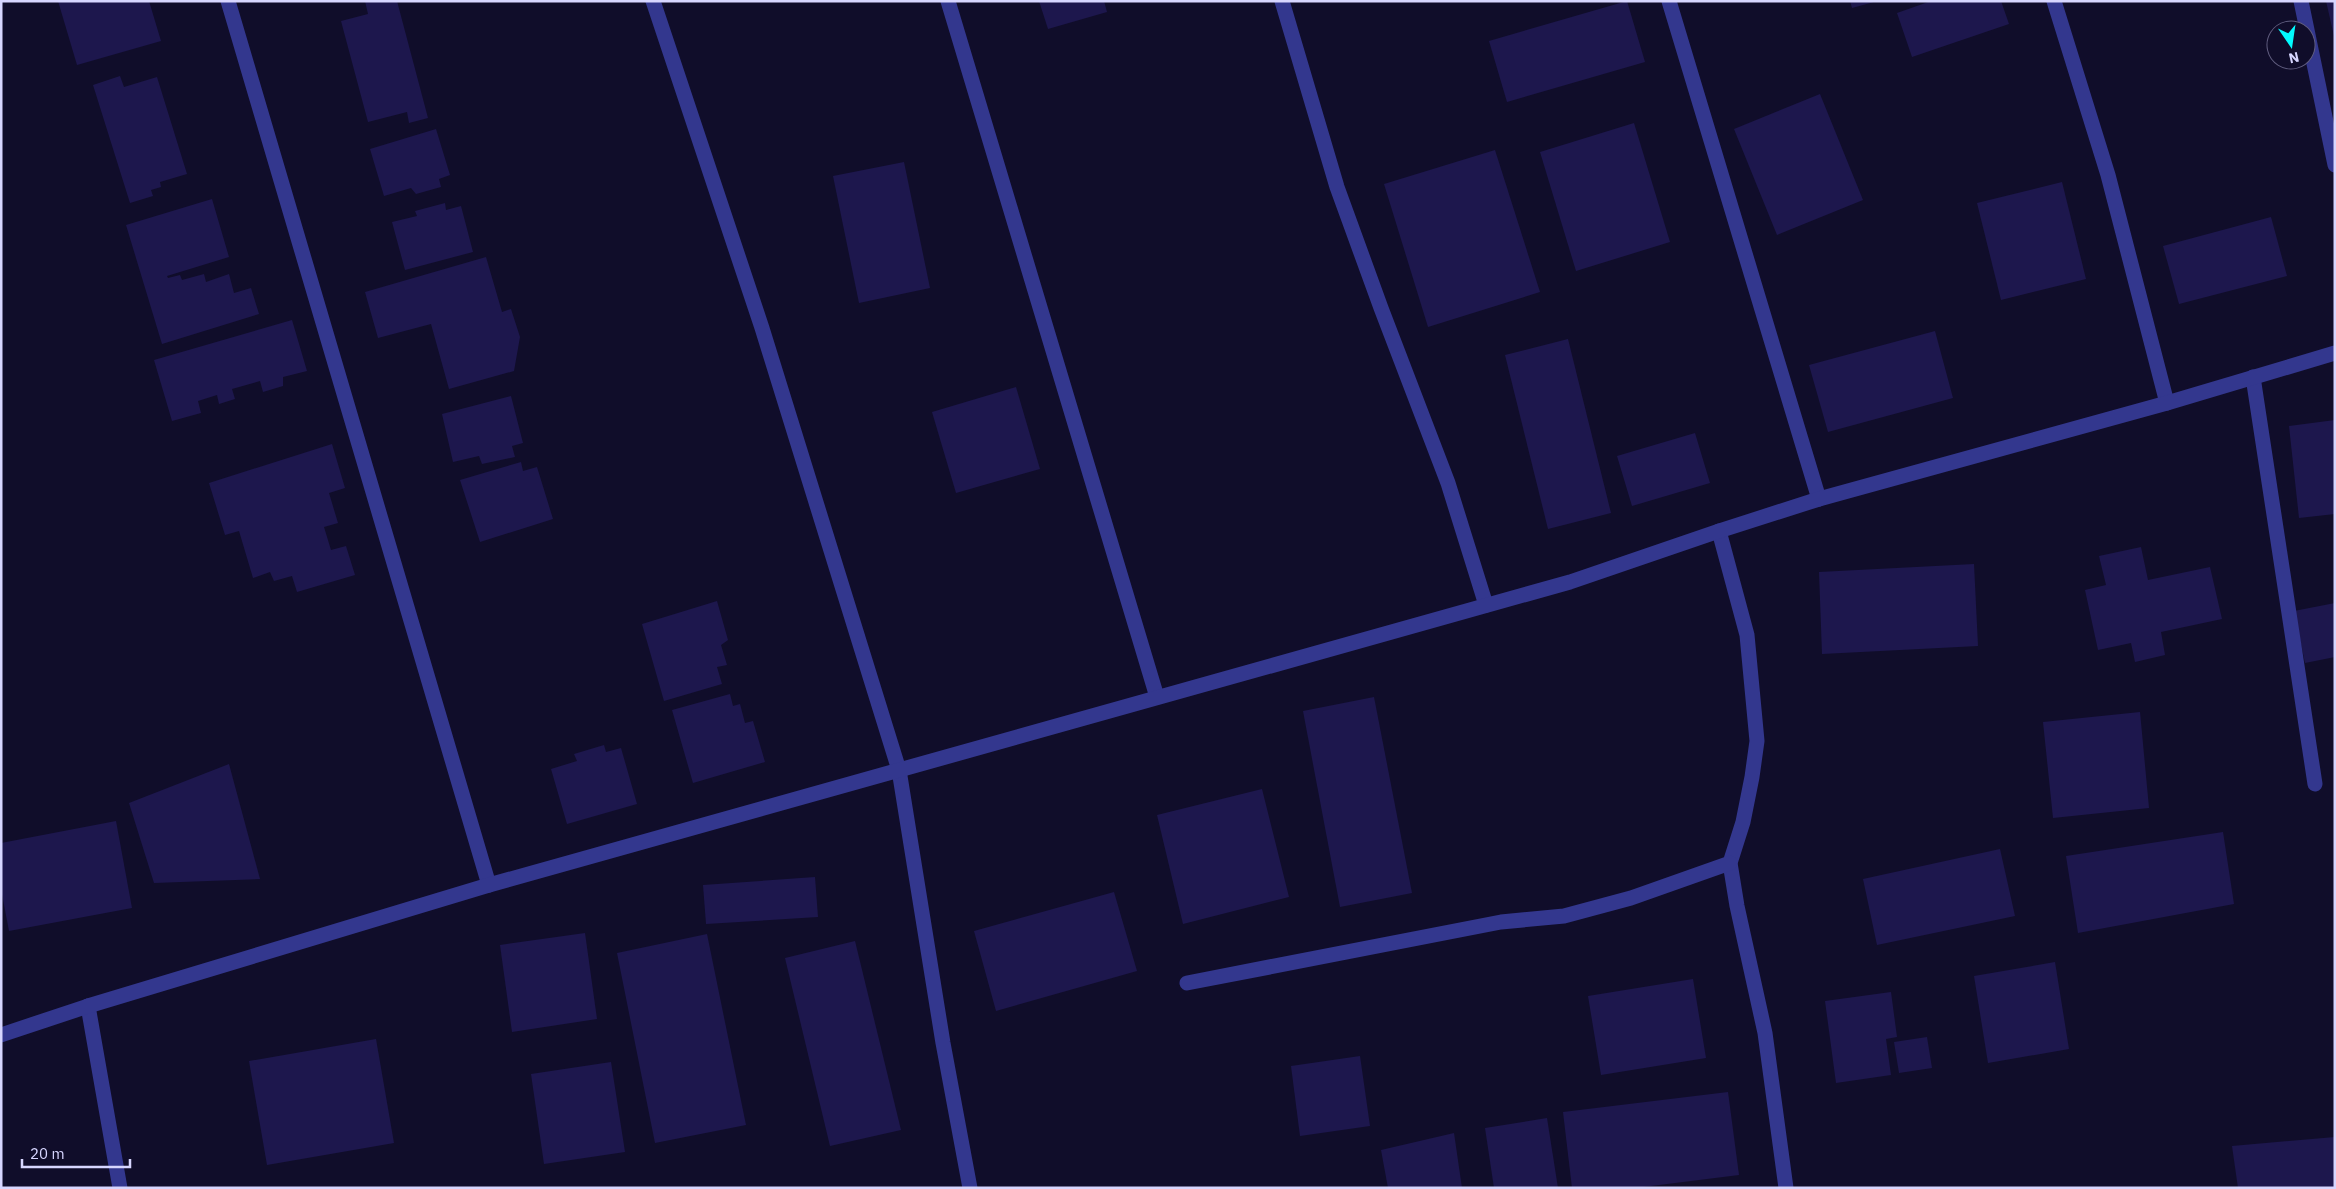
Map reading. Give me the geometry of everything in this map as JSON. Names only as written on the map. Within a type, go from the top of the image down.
[{"type":"street","points":[[228,1],[489,885]]},
{"type":"street","points":[[653,1],[762,328],[899,770],[943,1043],[970,1188]]},
{"type":"street","points":[[948,1],[1157,697]]},
{"type":"street","points":[[1282,1],[1337,187],[1448,483],[1486,605]]},
{"type":"street","points":[[1669,1],[1819,499]]},
{"type":"street","points":[[2054,1],[2108,175],[2167,403]]},
{"type":"street","points":[[2300,1],[2335,165]]},
{"type":"street","points":[[1,1035],[88,1006],[489,885],[1570,582],[1819,499],[2167,403],[2335,353]]},
{"type":"street","points":[[2253,377],[2315,784]]},
{"type":"street","points":[[1719,531],[1747,635],[1757,741],[1743,822],[1730,863],[1736,906],[1765,1033],[1786,1188]]},
{"type":"street","points":[[1187,983],[1501,922],[1564,916],[1630,898],[1730,863]]},
{"type":"street","points":[[88,1006],[120,1188]]},
{"type":"building","points":[[58,1],[149,1],[161,41],[77,65]]},
{"type":"building","points":[[365,1],[397,1],[428,118],[409,123],[407,112],[368,122],[341,21],[368,14]]},
{"type":"building","points":[[1039,1],[1104,1],[1107,12],[1048,29]]},
{"type":"building","points":[[1627,1],[1645,62],[1507,102],[1489,41]]},
{"type":"building","points":[[1850,1],[1874,1],[1874,2],[1852,8]]},
{"type":"building","points":[[1931,1],[2001,1],[2009,24],[1912,57],[1897,13]]},
{"type":"building","points":[[2326,1],[2335,1],[2335,36],[2334,36]]},
{"type":"building","points":[[120,76],[124,87],[157,77],[187,174],[160,182],[161,187],[151,190],[153,196],[130,203],[93,85]]},
{"type":"building","points":[[1820,94],[1863,200],[1777,235],[1734,129]]},
{"type":"building","points":[[1634,123],[1670,242],[1576,271],[1540,152]]},
{"type":"building","points":[[436,129],[450,175],[439,179],[441,187],[416,194],[411,188],[384,196],[370,149]]},
{"type":"building","points":[[1495,150],[1540,292],[1428,327],[1384,184]]},
{"type":"building","points":[[904,162],[930,288],[859,303],[833,176]]},
{"type":"building","points":[[2062,182],[2086,279],[2001,300],[1977,203]]},
{"type":"building","points":[[212,199],[229,257],[167,276],[168,278],[180,275],[182,280],[204,274],[206,282],[229,274],[234,293],[251,288],[259,314],[162,344],[126,225]]},
{"type":"building","points":[[445,203],[446,210],[461,206],[473,252],[405,270],[392,222],[417,216],[415,211]]},
{"type":"building","points":[[2271,217],[2287,276],[2179,304],[2163,246]]},
{"type":"building","points":[[486,257],[502,312],[511,309],[520,337],[514,371],[449,389],[431,324],[378,338],[365,292]]},
{"type":"building","points":[[292,320],[307,371],[283,377],[283,386],[263,392],[260,381],[232,389],[235,399],[219,404],[217,395],[198,401],[201,413],[172,421],[154,360]]},
{"type":"building","points":[[1935,331],[1953,398],[1828,432],[1809,365]]},
{"type":"building","points":[[1568,339],[1611,513],[1548,529],[1505,355]]},
{"type":"building","points":[[1016,387],[1040,469],[956,493],[932,412]]},
{"type":"building","points":[[511,396],[523,443],[512,446],[515,457],[482,464],[479,456],[453,462],[442,414]]},
{"type":"building","points":[[2335,420],[2335,514],[2299,518],[2289,426]]},
{"type":"building","points":[[1695,433],[1710,483],[1632,506],[1617,456]]},
{"type":"building","points":[[332,444],[345,488],[329,493],[338,523],[324,527],[331,550],[346,546],[355,575],[297,592],[292,576],[274,581],[270,572],[253,578],[239,531],[225,535],[209,483]]},
{"type":"building","points":[[521,462],[523,471],[537,467],[553,519],[480,542],[460,480]]},
{"type":"building","points":[[2141,547],[2148,580],[2210,567],[2222,619],[2161,632],[2165,655],[2135,662],[2131,643],[2098,650],[2085,590],[2106,585],[2099,556]]},
{"type":"building","points":[[1974,564],[1978,646],[1822,654],[1819,572]]},
{"type":"building","points":[[717,601],[728,640],[721,645],[727,665],[717,667],[722,684],[664,701],[642,624]]},
{"type":"building","points":[[2335,603],[2335,657],[2305,663],[2294,611]]},
{"type":"building","points":[[730,694],[733,706],[740,704],[745,723],[753,721],[765,762],[693,783],[672,710]]},
{"type":"building","points":[[1374,697],[1412,893],[1340,907],[1303,711]]},
{"type":"building","points":[[2140,712],[2149,808],[2053,818],[2043,722]]},
{"type":"building","points":[[604,745],[606,752],[621,748],[637,804],[567,824],[551,769],[577,761],[574,754]]},
{"type":"building","points":[[229,764],[260,879],[154,883],[129,803]]},
{"type":"building","points":[[1262,789],[1289,897],[1183,924],[1157,815]]},
{"type":"building","points":[[116,821],[132,908],[9,931],[1,889],[1,843]]},
{"type":"building","points":[[2223,832],[2234,904],[2078,933],[2066,856]]},
{"type":"building","points":[[2000,849],[2015,916],[1877,945],[1863,879]]},
{"type":"building","points":[[815,877],[818,917],[706,924],[703,885]]},
{"type":"building","points":[[1114,892],[1137,971],[996,1011],[974,931]]},
{"type":"building","points":[[585,933],[597,1019],[512,1032],[500,945]]},
{"type":"building","points":[[707,934],[746,1125],[655,1143],[617,953]]},
{"type":"building","points":[[855,941],[901,1130],[830,1146],[785,958]]},
{"type":"building","points":[[2055,962],[2069,1049],[1988,1063],[1974,976]]},
{"type":"building","points":[[1693,979],[1706,1058],[1601,1075],[1588,996]]},
{"type":"building","points":[[1891,992],[1897,1037],[1886,1039],[1891,1075],[1836,1083],[1825,1001]]},
{"type":"building","points":[[1927,1037],[1932,1068],[1899,1073],[1894,1042]]},
{"type":"building","points":[[376,1039],[394,1143],[267,1165],[249,1061]]},
{"type":"building","points":[[1360,1056],[1370,1126],[1300,1136],[1291,1066]]},
{"type":"building","points":[[611,1062],[625,1152],[544,1164],[531,1074]]},
{"type":"building","points":[[1728,1092],[1739,1175],[1635,1188],[1572,1188],[1563,1112]]},
{"type":"building","points":[[1547,1118],[1558,1188],[1494,1188],[1485,1128]]},
{"type":"building","points":[[1454,1133],[1462,1188],[1388,1188],[1381,1150]]},
{"type":"building","points":[[2335,1137],[2335,1188],[2238,1188],[2232,1146]]}]
